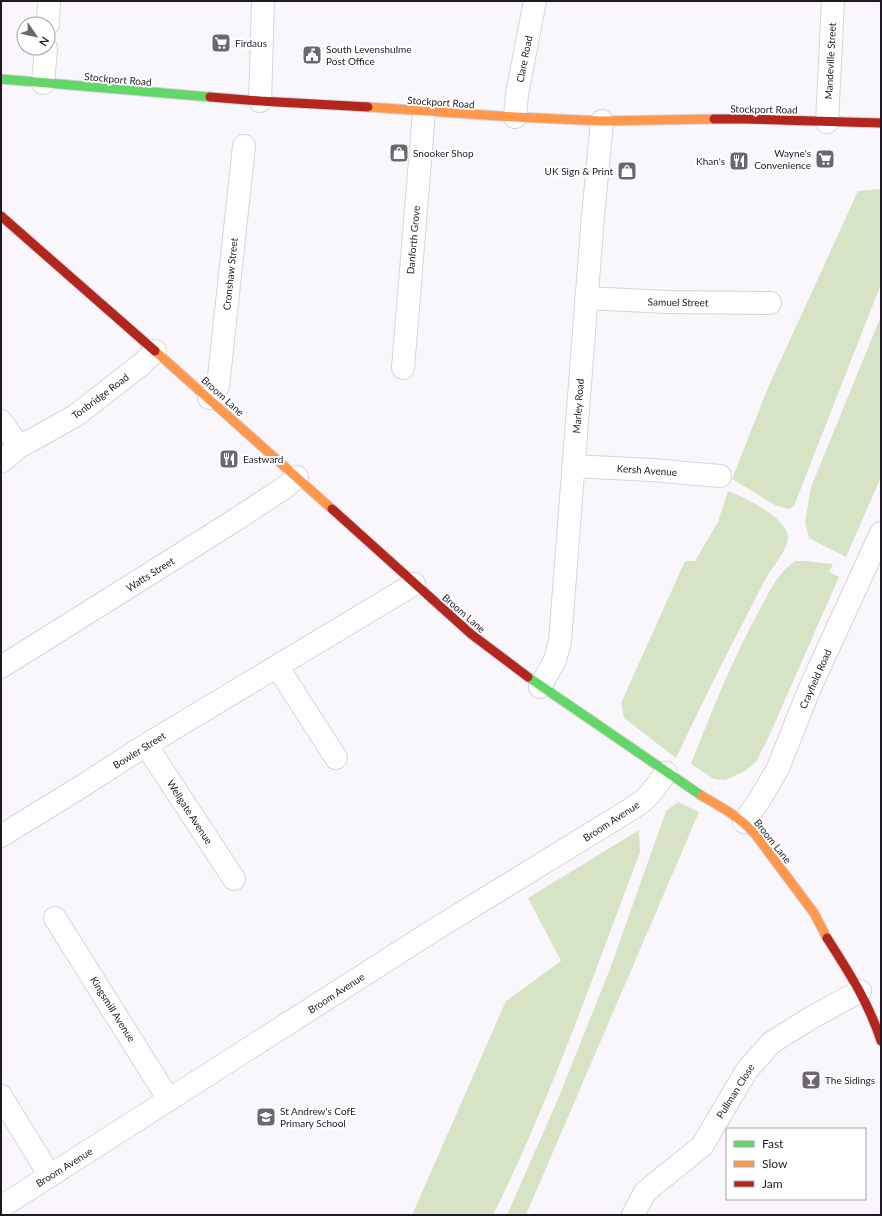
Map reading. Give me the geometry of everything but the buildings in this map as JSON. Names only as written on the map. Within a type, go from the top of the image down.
[{"type":"main road","name":"Stockport Road","points":[[1,79],[260,102],[314,103],[515,118],[602,121],[744,119],[881,123]]},
{"type":"main road","name":"Broom Lane","points":[[1,216],[209,398],[471,634],[540,687],[693,791],[719,805],[744,822],[755,834],[814,913],[879,1026]]},
{"type":"street","points":[[48,16],[49,1]]},
{"type":"street","points":[[260,102],[263,1]]},
{"type":"street","name":"Clare Road","points":[[515,118],[517,94],[535,1]]},
{"type":"street","name":"Mandeville Street","points":[[827,122],[833,1]]},
{"type":"street","points":[[43,83],[45,56]]},
{"type":"street","name":"Danforth Grove","points":[[403,368],[424,112]]},
{"type":"street","name":"Marley Road","points":[[540,687],[555,660],[560,641],[586,298],[602,121]]},
{"type":"street","name":"Cronshaw Street","points":[[209,398],[218,386],[244,146]]},
{"type":"street","name":"Samuel Street","points":[[586,298],[668,302],[770,303]]},
{"type":"street","name":"Tonbridge Road","points":[[1,462],[19,447],[75,416],[142,364],[155,350]]},
{"type":"street","points":[[1,421],[19,447]]},
{"type":"street","name":"Kersh Avenue","points":[[573,466],[652,470],[720,476]]},
{"type":"street","name":"Watts Street","points":[[1,667],[229,524],[284,488],[297,477]]},
{"type":"street","name":"Crayfield Road","points":[[744,822],[760,799],[778,768],[809,690],[879,544]]},
{"type":"street","name":"Bowler Street","points":[[1,836],[146,745],[414,584]]},
{"type":"street","points":[[277,666],[336,758]]},
{"type":"street","name":"Wellgate Avenue","points":[[146,745],[234,879]]},
{"type":"street","name":"Broom Avenue","points":[[1,1207],[452,919],[586,838],[643,801],[650,794],[659,768]]},
{"type":"street","name":"Kingsmill Avenue","points":[[55,918],[169,1100]]},
{"type":"street","name":"Pullman Close","points":[[633,1215],[646,1192],[702,1146],[747,1070],[771,1043],[809,1018],[860,991]]},
{"type":"street","points":[[1,1096],[50,1176]]},
{"type":"green space","points":[[881,189],[881,284],[794,506],[789,509],[775,505],[732,479],[767,390],[858,191]]},
{"type":"green space","points":[[881,316],[881,477],[846,557],[809,538],[805,523],[811,487]]},
{"type":"green space","points":[[728,491],[754,503],[773,516],[786,530],[788,538],[783,553],[758,593],[676,758],[624,718],[621,703],[685,561],[695,561],[718,522]]},
{"type":"green space","points":[[795,561],[833,564],[829,572],[839,577],[769,736],[756,762],[745,771],[725,780],[714,779],[691,764],[723,684],[741,645],[775,582],[784,570]]},
{"type":"green space","points":[[678,802],[699,812],[526,1215],[507,1215],[558,1099],[610,969],[666,811]]},
{"type":"green space","points":[[639,830],[640,852],[589,990],[534,1126],[493,1215],[412,1215],[506,1001],[561,961],[528,898]]},
{"type":"traffic: fast","points":[[1,79],[210,97]]},
{"type":"traffic: fast","points":[[528,677],[702,796]]},
{"type":"traffic: slow","points":[[368,107],[515,117],[602,121],[714,119]]},
{"type":"traffic: slow","points":[[155,351],[332,509]]},
{"type":"traffic: slow","points":[[702,796],[736,817],[755,834],[814,913],[827,938]]},
{"type":"traffic: jam","points":[[210,97],[368,107]]},
{"type":"traffic: jam","points":[[714,119],[881,123]]},
{"type":"traffic: jam","points":[[1,216],[155,351]]},
{"type":"traffic: jam","points":[[332,509],[471,634],[528,677]]},
{"type":"traffic: jam","points":[[827,938],[864,1000],[881,1041]]},
{"type":"place","name":"Firdaus","points":[[221,43]]},
{"type":"place","name":"South Levenshulme Post Office","points":[[312,55]]},
{"type":"place","name":"Snooker Shop","points":[[399,153]]},
{"type":"place","name":"Wayne's Convenience","points":[[825,159]]},
{"type":"place","name":"Khan's","points":[[739,161]]},
{"type":"place","name":"UK Sign & Print","points":[[627,171]]},
{"type":"place","name":"Eastward","points":[[229,459]]},
{"type":"place","name":"The Sidings","points":[[811,1080]]},
{"type":"place","name":"St Andrew's CofE Primary School","points":[[266,1117]]}]
